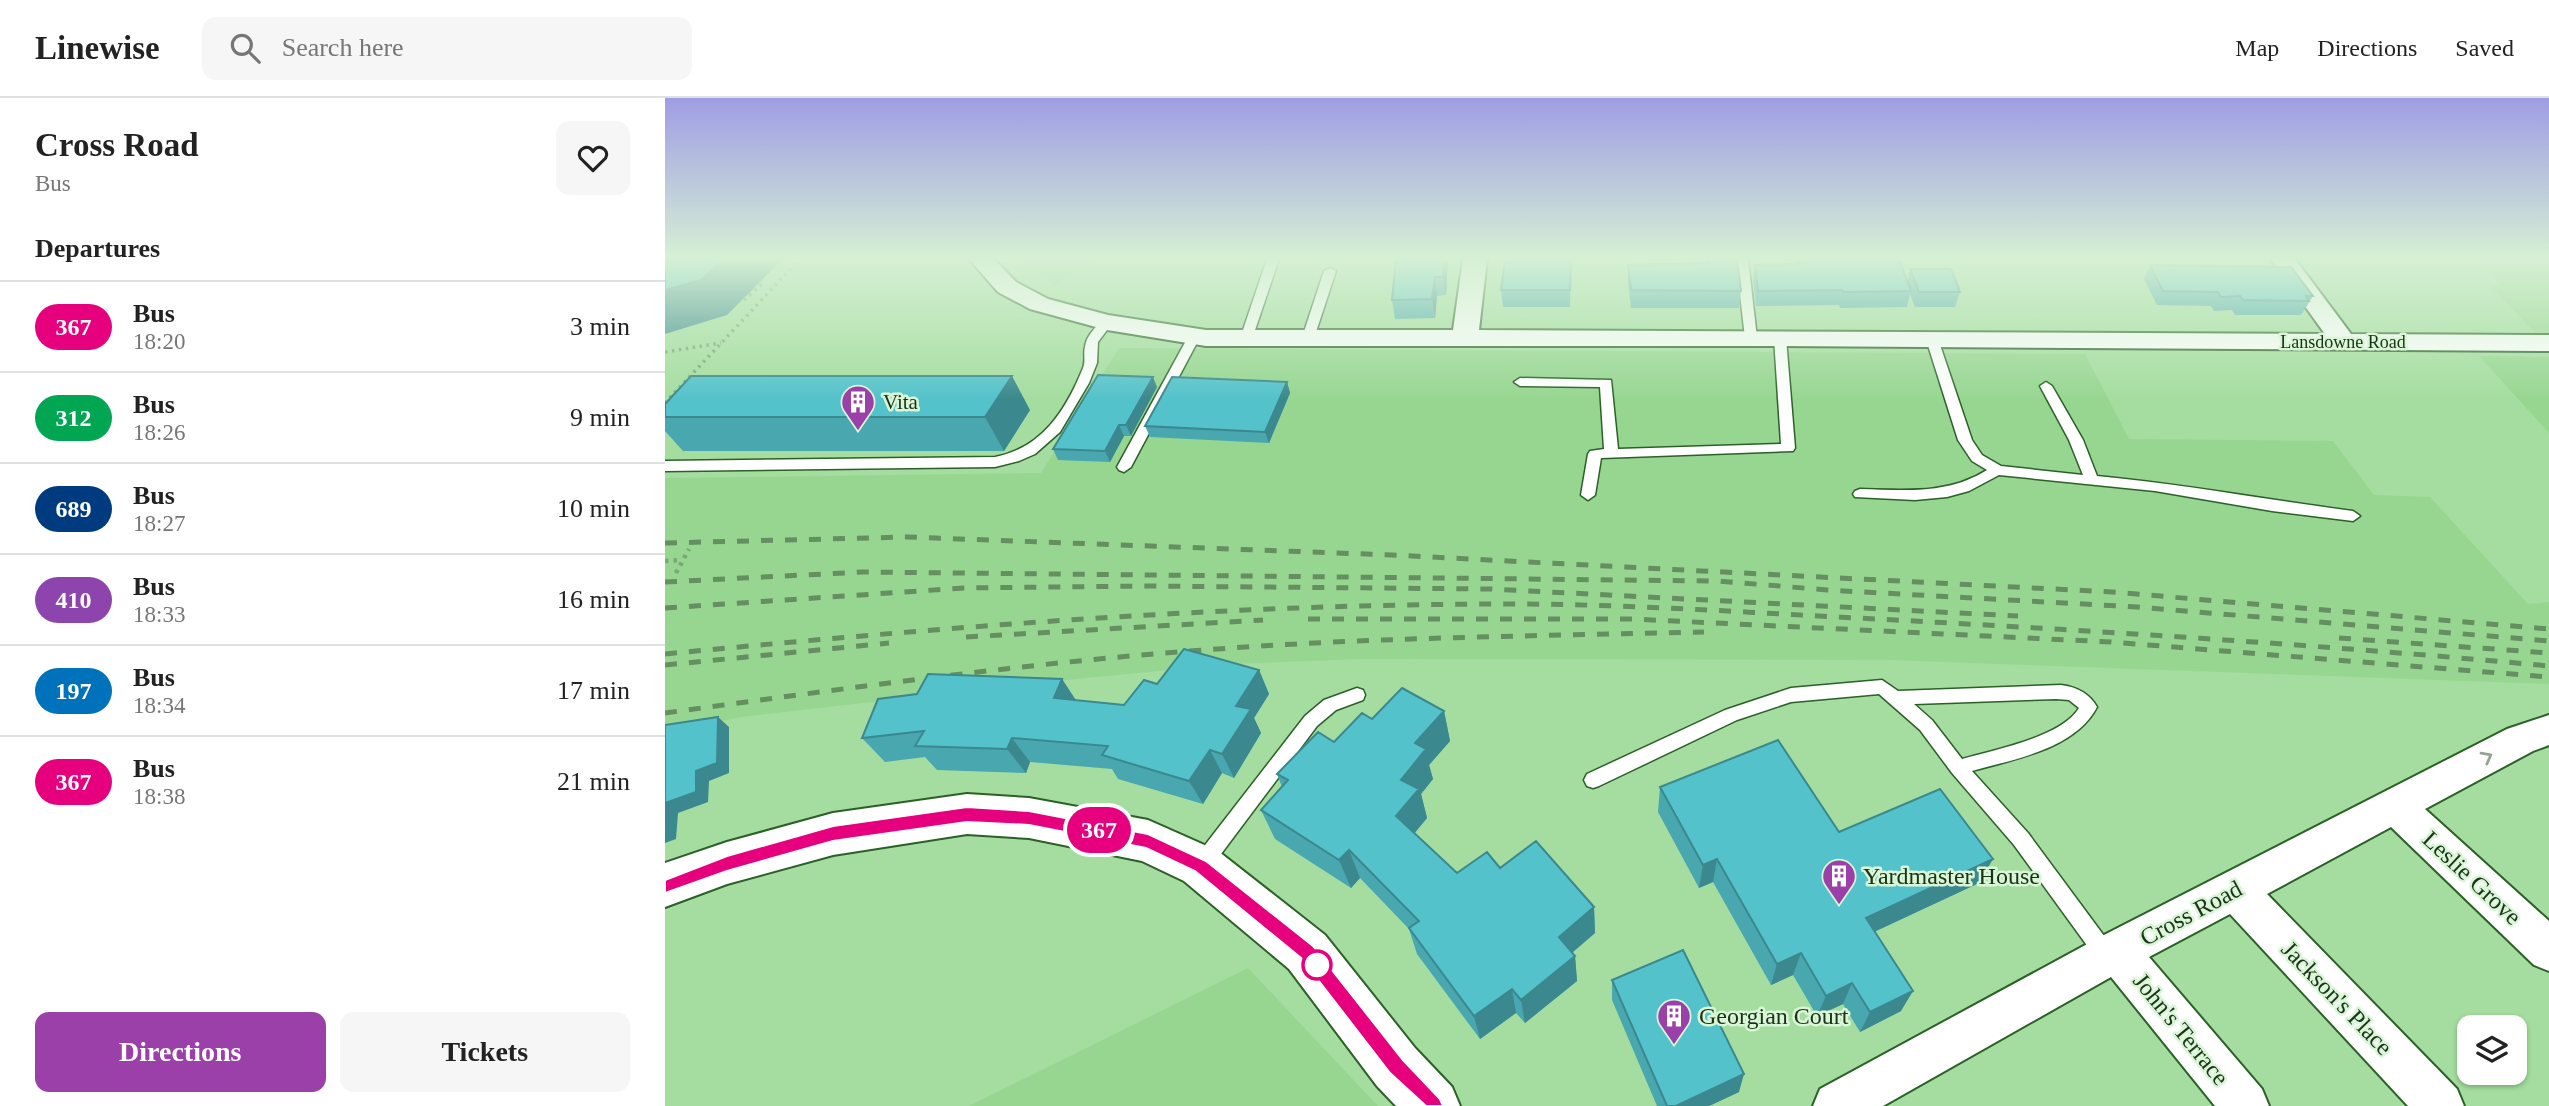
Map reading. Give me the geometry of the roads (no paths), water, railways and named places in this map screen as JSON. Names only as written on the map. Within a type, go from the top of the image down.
[{"type":"street","name":"Lansdowne Road","points":[[1046,306],[1107,322],[1194,337],[1246,339],[1465,337],[2549,343]]},
{"type":"street","points":[[1465,337],[1469,306]]},
{"type":"street","points":[[2318,306],[2344,342]]},
{"type":"street","name":"Cross Road","points":[[1837,1106],[2113,954],[2520,740],[2549,730]]},
{"type":"street","name":"Leslie Grove","points":[[2411,798],[2549,950]]},
{"type":"street","points":[[665,885],[727,863],[833,834],[967,814],[1029,818],[1148,841],[1201,866],[1307,952],[1397,1067],[1433,1106]]},
{"type":"street","name":"Jackson's Place","points":[[2235,890],[2440,1106]]},
{"type":"street","name":"John's Terrace","points":[[2113,954],[2245,1106]]},
{"type":"lane","points":[[1246,339],[1257,306]]},
{"type":"lane","points":[[1308,338],[1318,306]]},
{"type":"lane","points":[[1747,306],[1751,338]]},
{"type":"lane","points":[[665,466],[995,462],[1015,458],[1037,448],[1058,427],[1091,365],[1092,342],[1107,322]]},
{"type":"lane","points":[[1124,467],[1194,337]]},
{"type":"lane","points":[[1588,495],[1595,454],[1788,448],[1780,338]]},
{"type":"lane","points":[[1932,339],[1965,440],[1977,458],[1997,470],[2155,486],[2272,506],[2353,516]]},
{"type":"lane","points":[[1520,382],[1606,383],[1611,453]]},
{"type":"lane","points":[[2046,386],[2075,440],[2092,481]]},
{"type":"lane","points":[[1860,494],[1936,496],[1979,483],[1997,470]]},
{"type":"lane","points":[[1593,779],[1731,715],[1791,695],[1882,687],[1926,725],[1958,768],[2021,839],[2113,954]]},
{"type":"lane","points":[[1895,698],[2071,692],[2082,698],[2088,707],[2086,716],[2075,725],[2042,742],[1958,768]]},
{"type":"lane","points":[[1201,866],[1311,721],[1330,705],[1357,695]]},
{"type":"railway","points":[[665,543],[907,537],[1392,555],[2112,592],[2549,629]]},
{"type":"railway","points":[[665,582],[863,572],[1719,581],[1827,590],[2137,607],[2549,641]]},
{"type":"railway","points":[[665,608],[964,588],[1144,586],[1491,589],[2018,616]]},
{"type":"railway","points":[[665,654],[1086,619],[1297,608],[1508,604],[1693,609],[2045,628],[2549,666]]},
{"type":"railway","points":[[1308,619],[1632,619],[2111,642],[2549,677]]},
{"type":"railway","points":[[966,637],[1263,620]]},
{"type":"railway","points":[[665,713],[1010,668],[1148,654],[1400,639],[1704,632]]},
{"type":"railway","points":[[2339,638],[2549,653]]},
{"type":"railway","points":[[665,665],[889,643]]},
{"type":"place","name":"Vita","points":[[858,432]]},
{"type":"place","name":"Yardmaster House","points":[[1839,906]]},
{"type":"place","name":"Georgian Court","points":[[1674,1046]]}]
